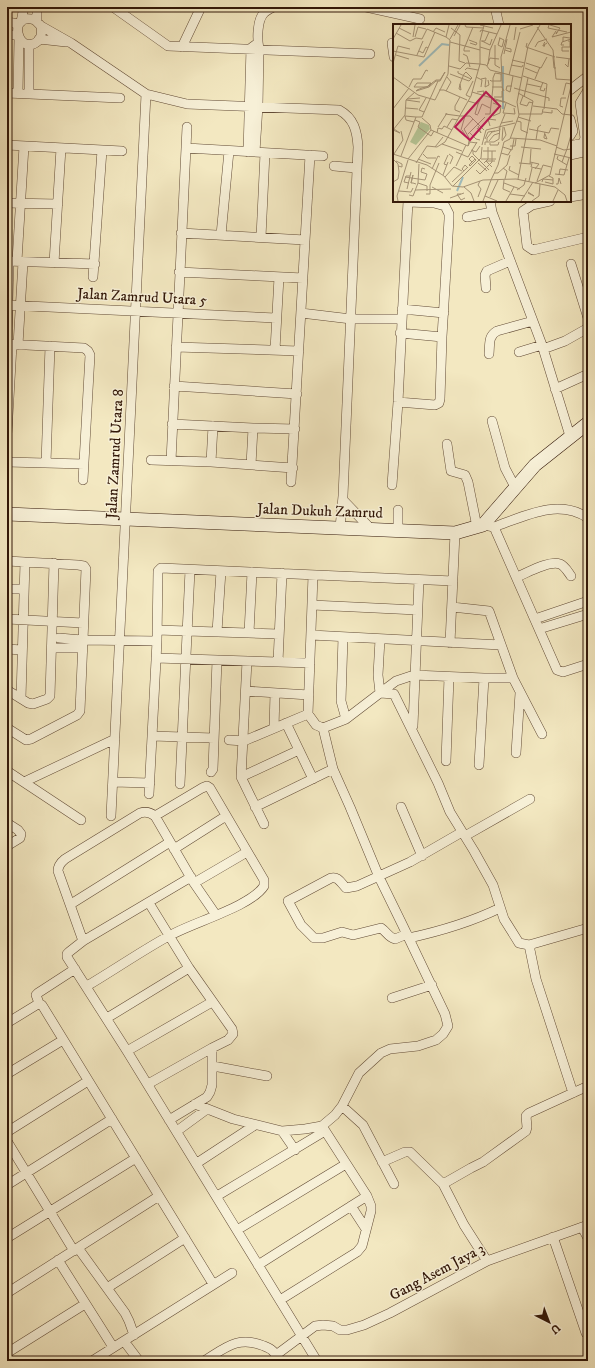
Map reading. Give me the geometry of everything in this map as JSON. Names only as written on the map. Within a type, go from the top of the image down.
[{"type":"street","points":[[18,93],[17,28],[20,23],[24,7]]},
{"type":"street","points":[[7,35],[18,37],[22,42],[29,44],[35,43],[39,39],[42,32],[39,24],[37,7]]},
{"type":"street","points":[[113,7],[168,46],[256,47],[370,54]]},
{"type":"street","points":[[182,47],[201,7]]},
{"type":"street","points":[[251,152],[256,47],[261,17],[264,12],[272,7]]},
{"type":"street","points":[[366,7],[420,19]]},
{"type":"street","points":[[495,7],[499,24]]},
{"type":"street","points":[[7,22],[20,23],[29,19],[39,24],[71,43],[146,94],[187,104],[339,110],[346,114],[354,125],[358,134],[343,500],[340,528]]},
{"type":"street","points":[[39,39],[71,43]]},
{"type":"street","points":[[392,43],[393,50]]},
{"type":"street","points":[[29,44],[29,94]]},
{"type":"street","points":[[571,89],[588,76]]},
{"type":"street","points":[[571,146],[583,143],[585,138],[580,103],[588,90]]},
{"type":"street","points":[[7,93],[120,98]]},
{"type":"street","name":"Jalan Zamrud Utara 8","points":[[111,816],[146,94]]},
{"type":"street","points":[[571,123],[573,131],[571,134]]},
{"type":"street","points":[[171,460],[187,127]]},
{"type":"street","points":[[7,145],[122,151]]},
{"type":"street","points":[[7,434],[11,344],[8,305],[21,203],[24,146]]},
{"type":"street","points":[[54,263],[61,148]]},
{"type":"street","points":[[186,148],[324,156]]},
{"type":"street","points":[[94,277],[102,150]]},
{"type":"street","points":[[221,235],[229,150]]},
{"type":"street","points":[[571,155],[588,151]]},
{"type":"street","points":[[261,238],[265,153]]},
{"type":"street","points":[[291,482],[310,155]]},
{"type":"street","points":[[334,166],[356,168]]},
{"type":"street","points":[[571,197],[588,194]]},
{"type":"street","points":[[392,485],[398,402],[400,333],[408,202]]},
{"type":"street","points":[[398,402],[435,404],[439,403],[440,399],[449,214],[445,206],[417,202]]},
{"type":"street","points":[[490,202],[492,212],[543,347],[570,436]]},
{"type":"street","points":[[7,203],[58,204]]},
{"type":"street","points":[[531,203],[525,209],[523,214],[527,246],[530,249],[532,250],[588,237]]},
{"type":"street","points":[[467,218],[492,212]]},
{"type":"street","points":[[182,233],[305,240]]},
{"type":"street","points":[[14,261],[94,264]]},
{"type":"street","points":[[11,344],[21,306],[14,261]]},
{"type":"street","points":[[486,288],[485,276],[487,272],[510,261]]},
{"type":"street","points":[[571,264],[588,318]]},
{"type":"street","points":[[180,272],[303,278]]},
{"type":"street","points":[[276,350],[276,318],[279,277]]},
{"type":"street","name":"Jalan Zamrud Utara 5","points":[[8,305],[276,318]]},
{"type":"street","points":[[301,314],[351,320],[402,314],[444,313]]},
{"type":"street","points":[[489,354],[491,336],[493,333],[533,321]]},
{"type":"street","points":[[519,352],[564,341],[588,328]]},
{"type":"street","points":[[400,333],[442,336]]},
{"type":"street","points":[[11,344],[84,348],[88,351],[90,355],[83,480]]},
{"type":"street","points":[[46,463],[50,346]]},
{"type":"street","points":[[176,347],[299,351]]},
{"type":"street","points":[[555,389],[588,374]]},
{"type":"street","points":[[174,386],[297,394]]},
{"type":"street","points":[[492,421],[505,468],[515,487]]},
{"type":"street","points":[[485,526],[515,487],[535,465],[588,423]]},
{"type":"street","points":[[172,424],[295,429]]},
{"type":"street","points":[[211,462],[213,426]]},
{"type":"street","points":[[251,465],[253,428]]},
{"type":"street","points":[[447,444],[451,472],[465,475],[485,526],[517,577],[557,670],[563,672],[588,664]]},
{"type":"street","points":[[151,460],[211,462],[293,468]]},
{"type":"street","points":[[7,462],[84,464]]},
{"type":"street","points":[[343,500],[371,529]]},
{"type":"street","points":[[485,526],[547,509],[562,508],[576,511],[588,518]]},
{"type":"street","points":[[398,510],[398,530]]},
{"type":"street","name":"Jalan Dukuh Zamrud","points":[[7,514],[455,533],[485,526]]},
{"type":"street","points":[[450,643],[455,533]]},
{"type":"street","points":[[7,561],[82,565],[86,569],[80,711],[77,715],[31,739],[26,740],[7,728]]},
{"type":"street","points":[[20,698],[25,562]]},
{"type":"street","points":[[7,690],[28,703],[33,704],[47,699],[50,696],[54,563]]},
{"type":"street","points":[[517,577],[544,565],[555,563],[563,566],[571,576]]},
{"type":"street","points":[[149,794],[157,641],[158,571],[161,568],[453,581]]},
{"type":"street","points":[[180,784],[190,570]]},
{"type":"street","points":[[218,632],[221,571]]},
{"type":"street","points":[[249,633],[252,572]]},
{"type":"street","points":[[278,662],[282,574]]},
{"type":"street","points":[[313,575],[308,714],[316,725],[323,728],[346,719],[396,681],[414,675],[513,678]]},
{"type":"street","points":[[412,729],[419,580]]},
{"type":"street","points":[[7,589],[24,590]]},
{"type":"street","points":[[535,619],[588,602]]},
{"type":"street","points":[[312,605],[417,610]]},
{"type":"street","points":[[452,607],[489,611],[513,678],[542,734]]},
{"type":"street","points":[[539,629],[588,614]]},
{"type":"street","points":[[7,619],[83,623]]},
{"type":"street","points":[[157,630],[279,634]]},
{"type":"street","points":[[311,635],[501,645]]},
{"type":"street","points":[[343,637],[341,701],[346,719]]},
{"type":"street","points":[[59,638],[82,644]]},
{"type":"street","points":[[380,639],[378,675],[380,692]]},
{"type":"street","points":[[52,648],[120,641],[157,641]]},
{"type":"street","points":[[7,649],[22,650]]},
{"type":"street","points":[[156,658],[310,663]]},
{"type":"street","points":[[211,772],[213,769],[217,660]]},
{"type":"street","points":[[247,661],[241,777],[264,824]]},
{"type":"street","points":[[446,761],[449,677]]},
{"type":"street","points":[[479,765],[484,678]]},
{"type":"street","points":[[246,691],[309,695]]},
{"type":"street","points":[[516,753],[520,691]]},
{"type":"street","points":[[380,692],[394,694],[438,783],[450,812],[493,885],[504,919],[519,943],[529,945],[588,928]]},
{"type":"street","points":[[274,728],[275,693]]},
{"type":"street","points":[[228,740],[244,741],[308,714]]},
{"type":"street","points":[[286,724],[313,779]]},
{"type":"street","points":[[217,1196],[295,1150],[323,1128],[342,1106],[359,1073],[381,1053],[390,1049],[427,1043],[436,1040],[443,1034],[448,1026],[447,1019],[432,985],[379,877],[333,769],[323,728]]},
{"type":"street","points":[[152,736],[214,738]]},
{"type":"street","points":[[24,782],[115,739]]},
{"type":"street","points":[[241,777],[299,750]]},
{"type":"street","points":[[255,807],[333,769]]},
{"type":"street","points":[[7,771],[81,820]]},
{"type":"street","points":[[112,782],[150,783]]},
{"type":"street","points":[[87,986],[169,936],[243,902],[257,893],[264,886],[264,880],[212,790],[207,786],[155,816]]},
{"type":"street","points":[[500,908],[466,923],[432,934],[393,939],[386,934],[382,928],[353,935],[342,932],[323,938],[314,938],[301,925],[288,901],[331,878],[335,877],[348,888],[379,877],[530,799]]},
{"type":"street","points":[[401,807],[422,856]]},
{"type":"street","points":[[84,941],[58,871],[61,862],[140,813],[151,812],[155,816],[192,880],[216,915]]},
{"type":"street","points":[[71,904],[226,816]]},
{"type":"street","points":[[7,823],[18,830],[21,834],[20,838],[7,846]]},
{"type":"street","points":[[247,852],[149,903],[84,941],[67,954],[67,957],[128,1050],[169,1120],[197,1163],[317,1361]]},
{"type":"street","points":[[148,1084],[228,1040],[233,1034],[232,1029],[189,968],[149,903]]},
{"type":"street","points":[[529,945],[536,979],[573,1094]]},
{"type":"street","points":[[107,1018],[189,968]]},
{"type":"street","points":[[75,969],[38,993],[36,995],[39,1003],[42,1005],[212,1284]]},
{"type":"street","points":[[392,998],[432,985]]},
{"type":"street","points":[[128,1050],[212,1002]]},
{"type":"street","points":[[7,1023],[39,1003]]},
{"type":"street","points":[[7,1074],[63,1040]]},
{"type":"street","points":[[169,1120],[207,1097],[210,1092],[213,1066],[212,1048]]},
{"type":"street","points":[[213,1066],[267,1076]]},
{"type":"street","points":[[8,1130],[88,1081]]},
{"type":"street","points":[[443,1184],[483,1162],[526,1131],[526,1116],[529,1113],[588,1086]]},
{"type":"street","points":[[195,1104],[233,1119],[282,1131],[323,1128]]},
{"type":"street","points":[[342,1106],[363,1125],[394,1184]]},
{"type":"street","points":[[177,1131],[207,1109]]},
{"type":"street","points":[[7,1185],[112,1119]]},
{"type":"street","points":[[197,1163],[255,1125]]},
{"type":"street","points":[[280,1300],[357,1252],[362,1246],[371,1206],[367,1196],[323,1128]]},
{"type":"street","points":[[282,1131],[295,1150]]},
{"type":"street","points":[[7,1141],[50,1211],[76,1249],[107,1288],[129,1322],[134,1335]]},
{"type":"street","points":[[382,1162],[405,1152],[410,1152],[443,1184],[464,1225],[487,1261]]},
{"type":"street","points":[[7,1238],[136,1158]]},
{"type":"street","points":[[237,1230],[346,1164]]},
{"type":"street","points":[[7,1293],[159,1196]]},
{"type":"street","points":[[258,1265],[367,1196]]},
{"type":"street","points":[[351,1206],[366,1229]]},
{"type":"street","points":[[587,1226],[588,1238]]},
{"type":"street","name":"Gang Asem Jaya 3","points":[[276,1358],[301,1335],[315,1326],[333,1326],[340,1330],[347,1330],[364,1325],[390,1313],[487,1261],[587,1226]]},
{"type":"street","points":[[552,1237],[586,1333]]},
{"type":"street","points":[[107,1288],[184,1238]]},
{"type":"street","points":[[58,1260],[113,1347]]},
{"type":"street","points":[[92,1361],[212,1284],[232,1273]]},
{"type":"street","points":[[7,1353],[85,1304]]},
{"type":"street","points":[[124,1341],[138,1361]]},
{"type":"street","points":[[204,1361],[238,1341],[255,1342],[272,1349],[276,1358]]}]
